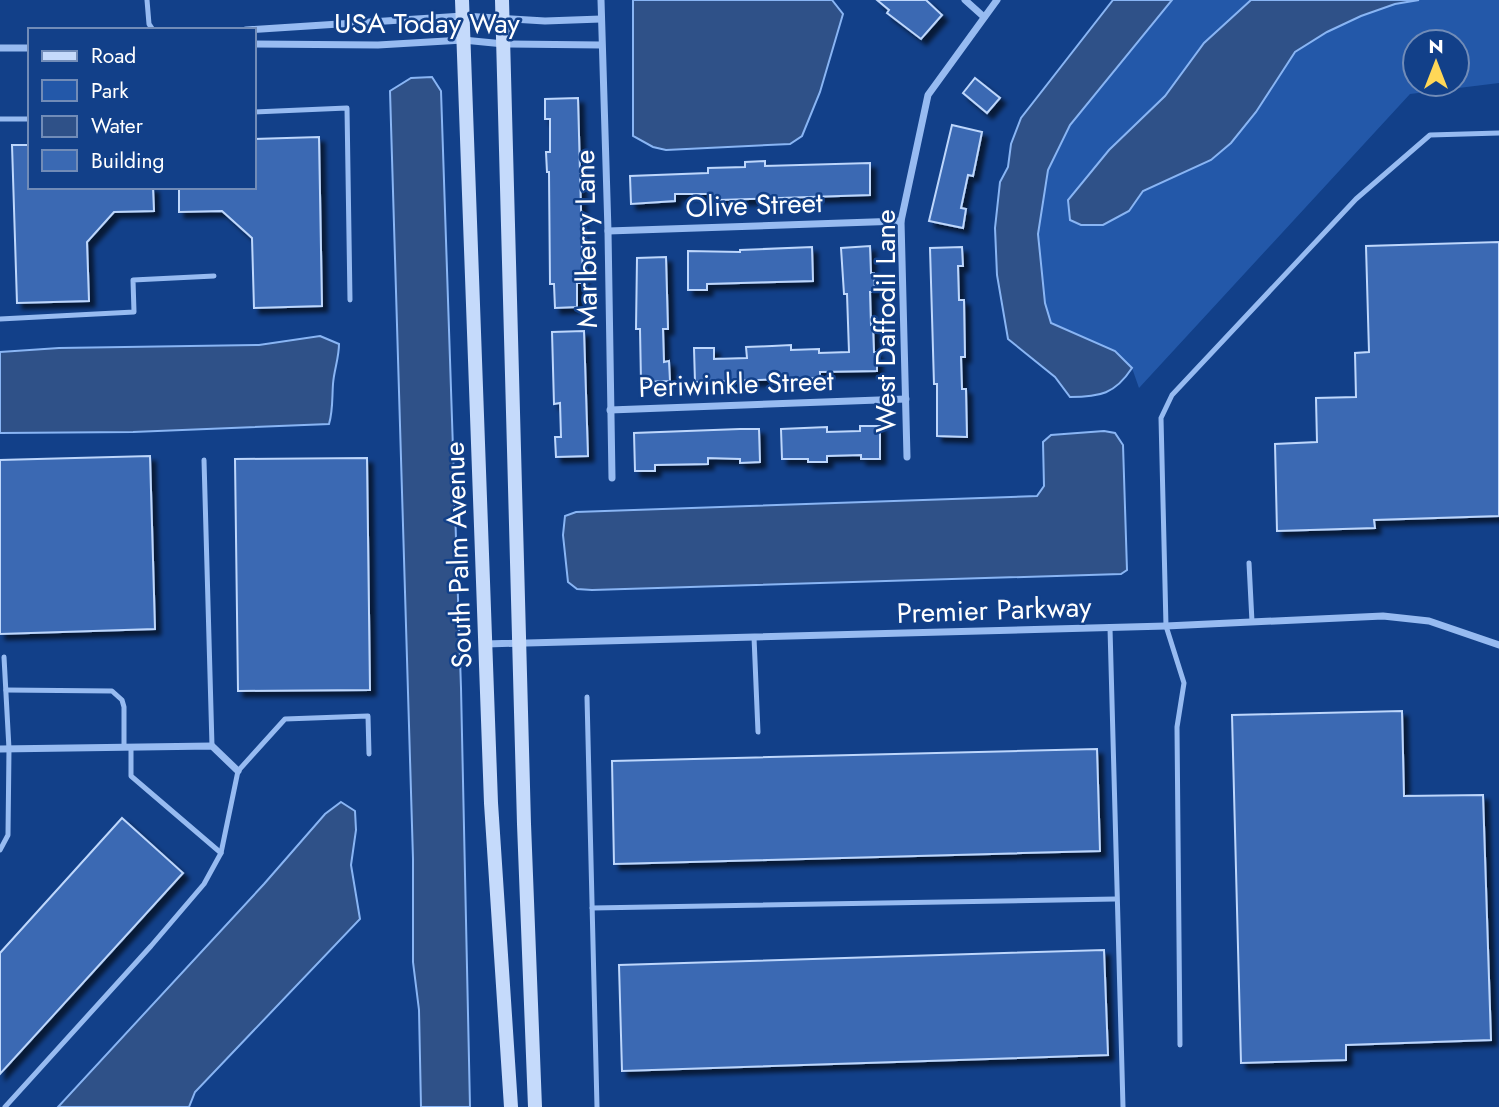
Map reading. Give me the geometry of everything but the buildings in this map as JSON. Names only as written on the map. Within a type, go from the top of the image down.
[{"type":"main road","name":"South Palm Avenue","points":[[462,0],[491,803],[510,1107]]},
{"type":"main road","name":"South Palm Avenue","points":[[502,0],[535,1107]]},
{"type":"street","name":"Marlberry Lane","points":[[601,0],[612,478]]},
{"type":"street","points":[[965,0],[984,17]]},
{"type":"street","name":"West Daffodil Lane","points":[[907,457],[901,220],[928,95],[998,0]]},
{"type":"street","name":"USA Today Way","points":[[256,29],[463,16],[545,21],[601,19]]},
{"type":"street","name":"USA Today Way","points":[[256,44],[378,45],[463,40],[504,44],[601,45]]},
{"type":"street","points":[[0,48],[28,47]]},
{"type":"street","name":"Olive Street","points":[[608,231],[901,220]]},
{"type":"street","name":"Periwinkle Street","points":[[610,410],[906,399]]},
{"type":"street","name":"Premier Parkway","points":[[485,644],[1110,628],[1383,617],[1429,621],[1499,645]]},
{"type":"street","points":[[0,749],[212,746],[239,771]]},
{"type":"lane","points":[[148,0],[149,24],[152,28]]},
{"type":"lane","points":[[256,112],[347,108],[350,300]]},
{"type":"lane","points":[[0,119],[28,119]]},
{"type":"lane","points":[[1180,1045],[1177,727],[1184,683],[1166,626],[1161,418],[1172,395],[1356,199],[1430,135],[1499,133]]},
{"type":"lane","points":[[0,319],[134,313],[133,280],[214,276]]},
{"type":"lane","points":[[204,460],[212,746]]},
{"type":"lane","points":[[1249,563],[1252,622]]},
{"type":"lane","points":[[1110,628],[1123,1107]]},
{"type":"lane","points":[[754,637],[758,732]]},
{"type":"lane","points":[[0,850],[8,835],[9,748],[4,657]]},
{"type":"lane","points":[[6,690],[112,691],[122,700],[131,776],[220,853]]},
{"type":"lane","points":[[587,697],[597,1107]]},
{"type":"lane","points":[[5,1107],[204,884],[220,853],[239,771],[285,719],[369,716],[369,754]]},
{"type":"lane","points":[[592,908],[1116,899]]},
{"type":"green space","points":[[1172,0],[1499,0],[1499,83],[1471,86],[1471,28],[1401,28],[1401,98],[1406,98],[1139,388],[1132,368],[1115,351],[1051,323],[1045,303],[1038,234],[1048,170],[1070,125]]},
{"type":"water","points":[[633,0],[832,0],[843,14],[820,92],[802,136],[790,144],[666,150],[653,147],[633,136]]},
{"type":"water","points":[[1113,0],[1172,0],[1070,125],[1048,170],[1038,234],[1045,303],[1051,323],[1115,351],[1132,368],[1113,389],[1098,395],[1070,397],[1055,377],[1008,339],[997,275],[995,228],[1000,182],[1008,167],[1011,144],[1021,118]]},
{"type":"water","points":[[1251,0],[1419,0],[1395,4],[1361,16],[1327,32],[1295,52],[1256,112],[1231,143],[1211,160],[1143,191],[1129,211],[1103,225],[1081,225],[1070,220],[1068,200],[1109,150],[1165,96],[1204,43]]},
{"type":"water","points":[[432,77],[441,91],[461,688],[470,1107],[421,1107],[419,1010],[413,962],[413,859],[390,91],[411,78]]},
{"type":"water","points":[[320,336],[339,344],[329,424],[133,432],[0,433],[0,352],[59,348],[259,345]]},
{"type":"water","points":[[1104,431],[1115,433],[1123,445],[1127,570],[1121,574],[592,590],[577,589],[568,582],[563,535],[565,516],[576,512],[1037,496],[1044,486],[1043,442],[1051,435]]},
{"type":"water","points":[[341,802],[355,811],[356,830],[351,865],[360,919],[195,1092],[189,1107],[58,1107],[325,814]]}]
